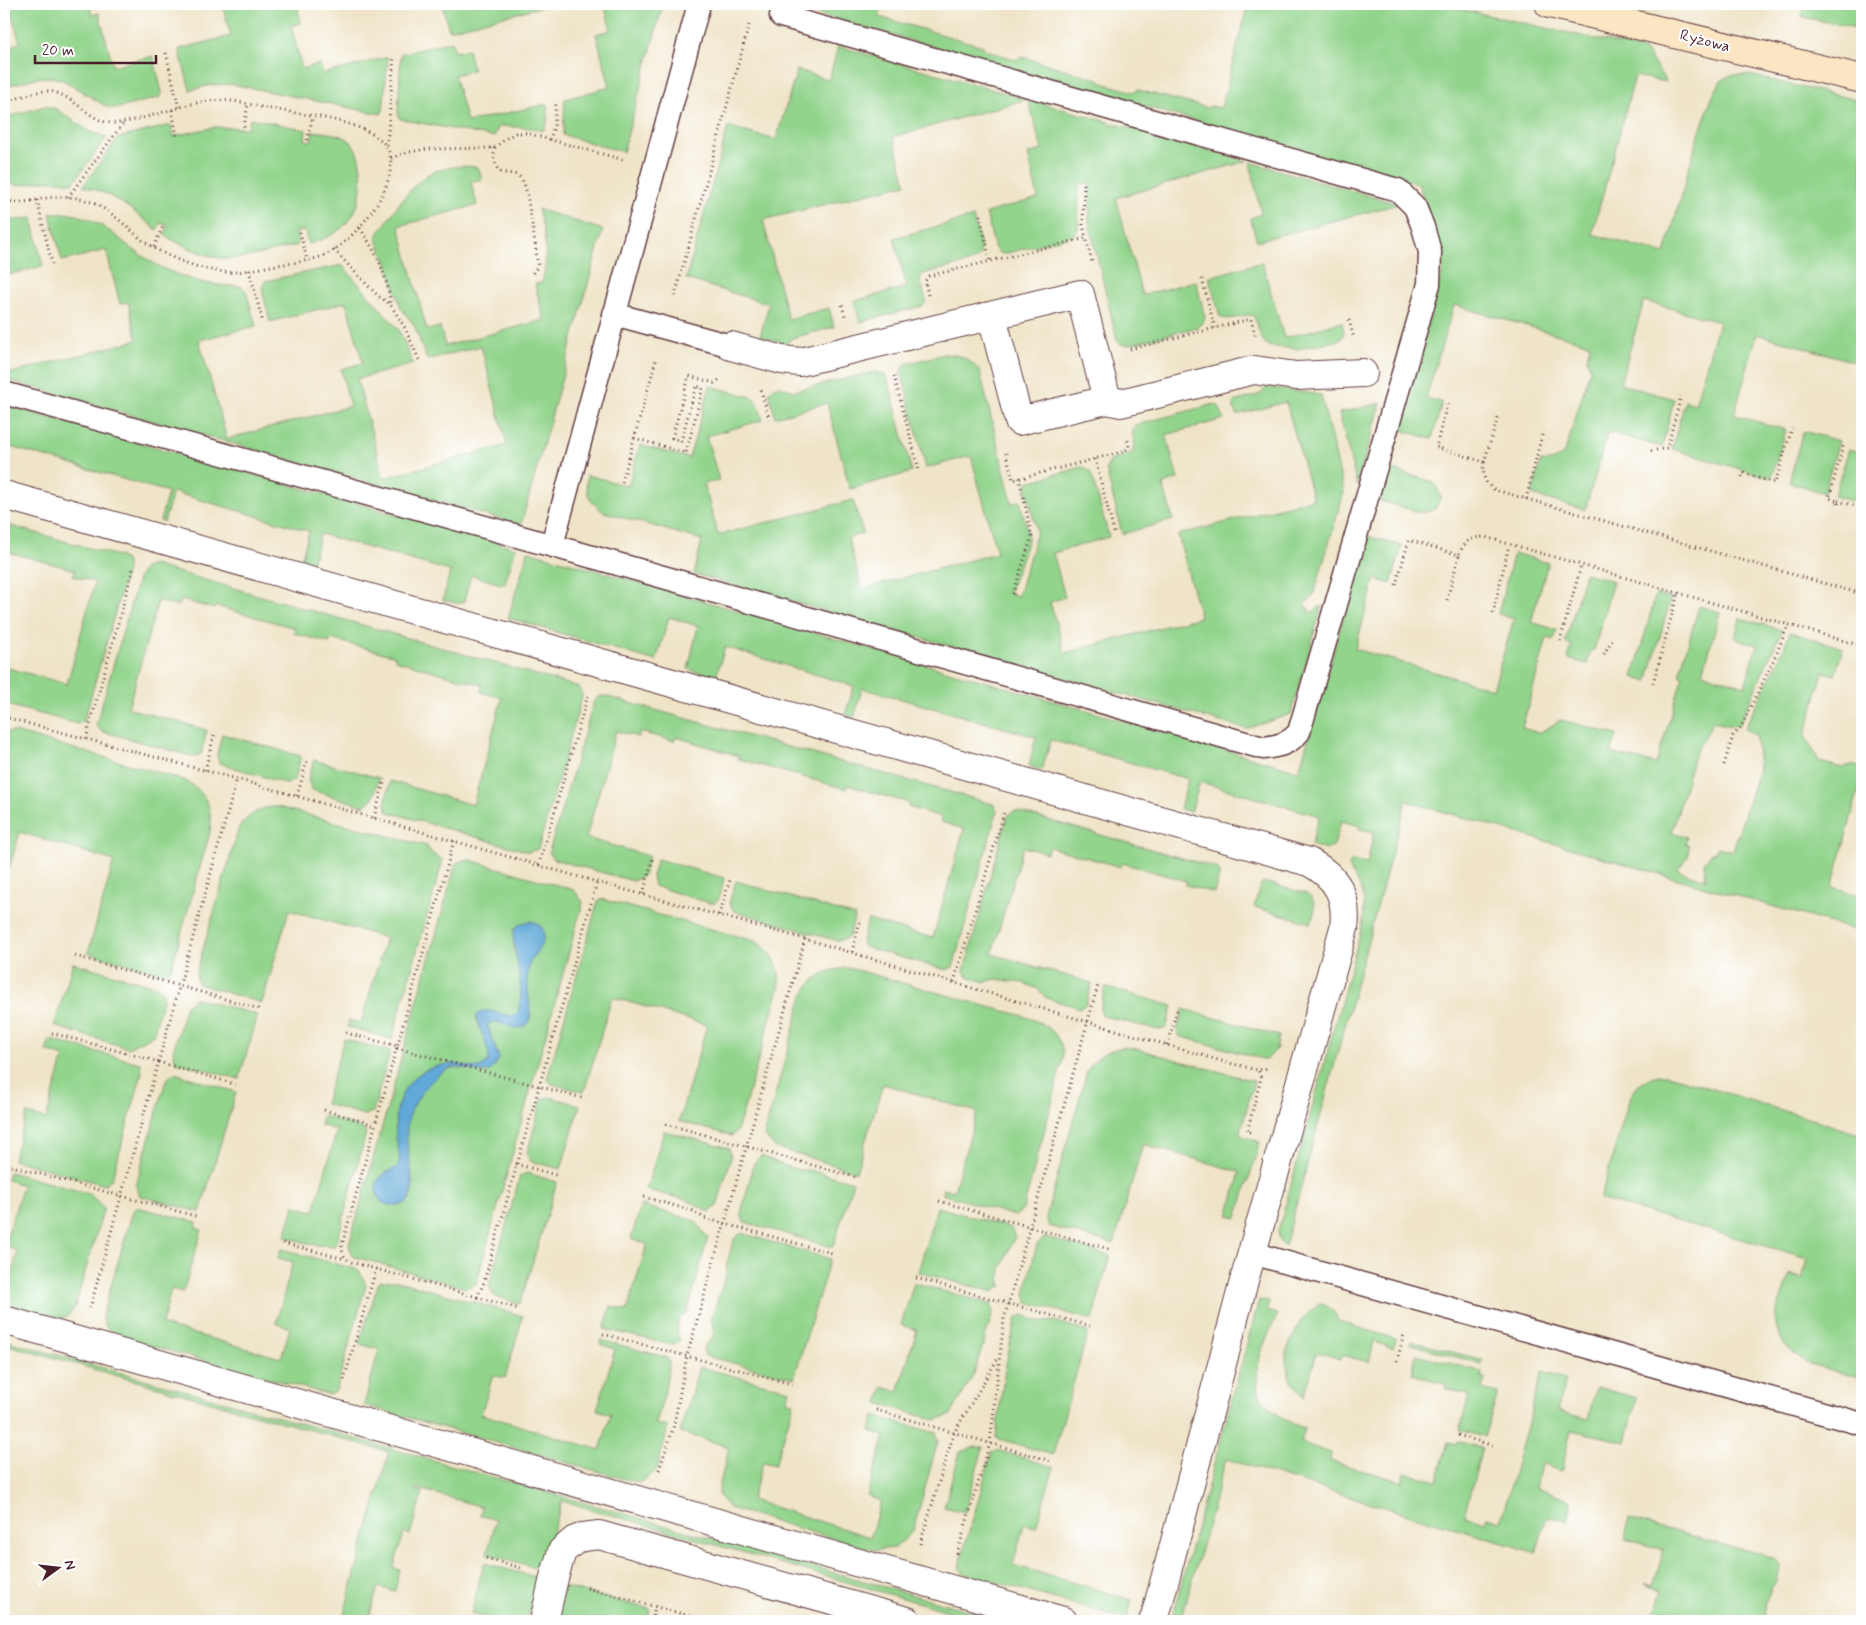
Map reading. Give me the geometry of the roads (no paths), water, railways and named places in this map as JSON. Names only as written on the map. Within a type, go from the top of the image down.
[{"type":"street","name":"Ryżowa","points":[[1549,4],[1862,79]]},
{"type":"street","points":[[731,346],[782,360],[800,362],[1080,294],[1107,400]]},
{"type":"street","points":[[992,316],[1019,421],[1107,400],[1121,403],[1254,370],[1296,376],[1363,373]]},
{"type":"street","points":[[4,495],[1309,862],[1321,869],[1332,879],[1340,891],[1345,906],[1344,928],[1252,1253],[1156,1617],[1153,1621]]},
{"type":"street","points":[[4,1320],[1063,1621]]},
{"type":"street","points":[[544,1621],[562,1552],[575,1540],[583,1536],[599,1535],[907,1621]]},
{"type":"lane","points":[[552,545],[699,4]]},
{"type":"lane","points":[[4,393],[552,545],[1264,748],[1279,746],[1292,740],[1299,732],[1429,284],[1430,252],[1416,207],[1398,190],[781,16]]},
{"type":"lane","points":[[614,314],[731,346]]},
{"type":"lane","points":[[1252,1253],[1862,1424]]},
{"type":"water","points":[[531,921],[540,925],[543,929],[544,938],[529,965],[530,1020],[521,1028],[494,1022],[489,1023],[488,1027],[499,1058],[495,1066],[490,1071],[485,1072],[460,1068],[446,1070],[421,1093],[410,1114],[407,1133],[412,1181],[411,1196],[405,1203],[396,1206],[381,1202],[376,1185],[380,1177],[396,1168],[399,1161],[395,1124],[400,1099],[413,1079],[423,1071],[435,1066],[450,1064],[480,1068],[488,1062],[489,1054],[476,1017],[485,1011],[506,1015],[517,1014],[521,995],[513,934],[519,924]]}]
